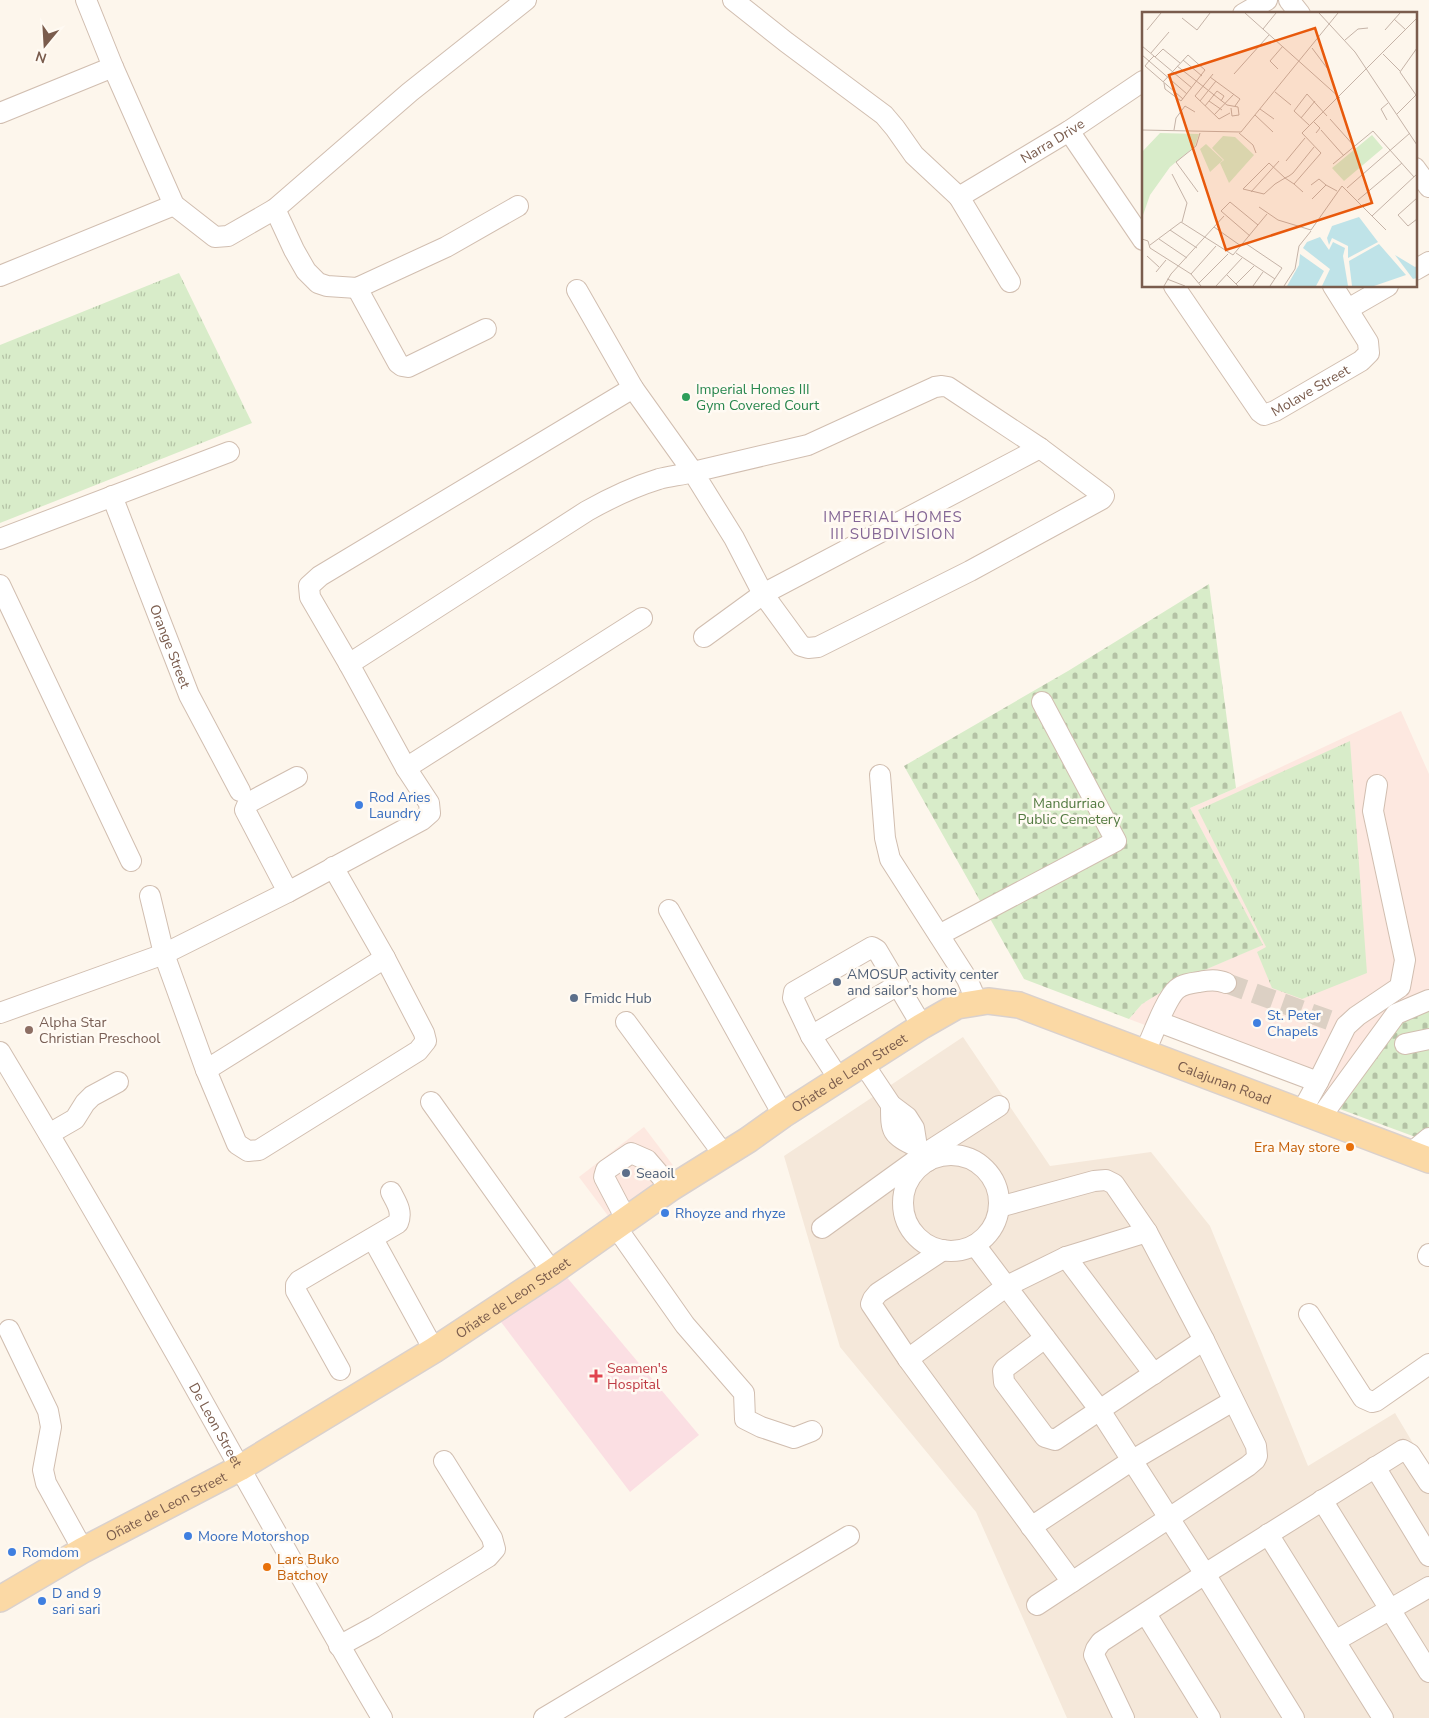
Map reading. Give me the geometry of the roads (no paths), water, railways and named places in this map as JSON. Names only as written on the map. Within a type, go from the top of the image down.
[{"type":"main road","name":"Oñate de Leon Street","points":[[0,1599],[83,1550],[240,1468],[434,1350],[552,1272],[671,1188],[922,1026],[957,1006],[988,1001],[1019,1005]]},
{"type":"main road","name":"Calajunan Road","points":[[1019,1005],[1311,1114],[1423,1150]]},
{"type":"street","points":[[86,0],[113,67],[174,205],[214,237],[228,236],[275,209],[410,92],[526,0]]},
{"type":"street","points":[[733,0],[884,115],[896,128],[914,155],[959,197],[1010,282]]},
{"type":"street","points":[[1240,9],[1267,0]]},
{"type":"street","points":[[1290,0],[1299,12]]},
{"type":"street","points":[[0,113],[113,67]]},
{"type":"street","name":"Narra Drive","points":[[959,197],[1069,131],[1142,82]]},
{"type":"street","points":[[1069,131],[1142,239]]},
{"type":"street","points":[[1416,169],[1429,187]]},
{"type":"street","points":[[0,276],[174,205]]},
{"type":"street","points":[[275,209],[306,271],[318,283],[327,286],[357,288],[446,247],[518,206]]},
{"type":"street","points":[[1416,269],[1429,262]]},
{"type":"street","points":[[357,288],[398,363],[402,366],[408,367],[486,329]]},
{"type":"street","name":"Molave Street","points":[[1175,288],[1260,412],[1264,415],[1275,411],[1361,361],[1369,353],[1368,342],[1348,309]]},
{"type":"street","points":[[1334,288],[1348,309],[1385,288]]},
{"type":"street","points":[[349,664],[587,511],[625,492],[660,479],[693,472],[808,445],[935,387],[948,387],[1040,448],[1104,496],[1102,499],[970,571],[818,647],[808,648],[801,646],[763,594],[734,538],[693,472],[633,388],[577,290]]},
{"type":"street","points":[[0,1013],[164,954],[288,892],[422,820],[430,813],[429,803],[406,768],[310,597],[309,586],[320,576],[633,388]]},
{"type":"street","points":[[704,637],[763,594],[1040,448]]},
{"type":"street","points":[[0,539],[229,452]]},
{"type":"street","name":"Orange Street","points":[[112,496],[189,695],[240,791]]},
{"type":"street","points":[[0,585],[131,861]]},
{"type":"street","points":[[406,768],[642,618]]},
{"type":"street","points":[[939,935],[1116,841],[1042,702]]},
{"type":"street","points":[[880,775],[885,838],[890,859],[967,979],[977,1002]]},
{"type":"street","points":[[288,892],[245,810],[248,803],[297,777]]},
{"type":"street","points":[[1311,1114],[1318,1082],[1337,1023],[1357,1016],[1400,987],[1405,960],[1373,811],[1377,785]]},
{"type":"street","points":[[150,896],[164,954],[206,1070],[237,1144],[248,1151],[259,1150],[418,1051],[426,1042],[424,1033],[385,958],[333,868]]},
{"type":"street","points":[[669,910],[783,1115]]},
{"type":"street","points":[[839,1079],[811,1036],[793,998],[794,992],[872,947],[877,950],[922,1026]]},
{"type":"street","points":[[206,1070],[385,958]]},
{"type":"street","points":[[1145,1052],[1168,1002],[1177,989],[1185,985],[1207,980],[1217,979],[1226,982]]},
{"type":"street","points":[[811,1036],[898,985]]},
{"type":"street","points":[[1311,1114],[1396,1014],[1429,1000]]},
{"type":"street","points":[[626,1022],[724,1154]]},
{"type":"street","points":[[1159,1022],[1318,1082]]},
{"type":"street","points":[[1405,1044],[1429,1038]]},
{"type":"street","name":"De Leon Street","points":[[0,1052],[49,1134],[240,1468],[339,1646],[382,1718]]},
{"type":"street","points":[[863,1063],[891,1105],[891,1128],[899,1138],[923,1154],[958,1155],[972,1159],[984,1168],[993,1179],[998,1192],[999,1207],[996,1222],[987,1235],[974,1245],[959,1250],[943,1250],[927,1244],[914,1233],[906,1218],[903,1201],[907,1184],[923,1154]]},
{"type":"street","points":[[49,1134],[75,1119],[92,1096],[118,1082]]},
{"type":"street","points":[[431,1102],[552,1272]]},
{"type":"street","points":[[822,1228],[923,1154],[999,1106]]},
{"type":"street","points":[[671,1188],[647,1160],[631,1153],[606,1170],[604,1177],[621,1223],[685,1325],[744,1393],[744,1419],[794,1438],[812,1431]]},
{"type":"street","points":[[999,1207],[1094,1181],[1106,1180],[1114,1184],[1147,1232],[1204,1340],[1256,1446],[1258,1456],[1255,1460],[1168,1519],[1037,1605]]},
{"type":"street","points":[[340,1370],[296,1292],[296,1285],[299,1281],[398,1223],[400,1210],[391,1192]]},
{"type":"street","points":[[908,1359],[1007,1286],[1066,1257],[1147,1232]]},
{"type":"street","points":[[373,1239],[434,1350]]},
{"type":"street","points":[[974,1245],[1099,1409],[1205,1574],[1294,1718]]},
{"type":"street","points":[[943,1250],[878,1293],[871,1304],[908,1359],[1072,1582]]},
{"type":"street","points":[[1066,1257],[1154,1374]]},
{"type":"street","points":[[1309,1314],[1363,1398],[1368,1401],[1376,1401],[1429,1364]]},
{"type":"street","points":[[9,1330],[48,1411],[51,1427],[43,1470],[46,1483],[83,1550]]},
{"type":"street","points":[[1045,1338],[1002,1371],[1002,1375],[1004,1382],[1045,1437],[1055,1440],[1204,1340]]},
{"type":"street","points":[[1031,1527],[1132,1461],[1233,1401]]},
{"type":"street","points":[[1124,1718],[1094,1655],[1096,1649],[1110,1636],[1403,1450],[1410,1454],[1429,1483]]},
{"type":"street","points":[[339,1646],[488,1558],[495,1549],[492,1538],[444,1461]]},
{"type":"street","points":[[1375,1467],[1429,1556]]},
{"type":"street","points":[[1322,1500],[1429,1672]]},
{"type":"street","points":[[1268,1534],[1383,1718]]},
{"type":"street","points":[[544,1718],[849,1536]]},
{"type":"street","points":[[1335,1642],[1429,1587]]},
{"type":"street","points":[[1146,1614],[1210,1718]]},
{"type":"tunnel","points":[[1226,983],[1329,1020]]},
{"type":"place","name":"Imperial Homes III Gym Covered Court","points":[[686,397]]},
{"type":"place","name":"Rod Aries Laundry","points":[[359,805]]},
{"type":"place","name":"AMOSUP activity center and sailor's home","points":[[837,982]]},
{"type":"place","name":"Fmidc Hub","points":[[574,998]]},
{"type":"place","name":"St. Peter Chapels","points":[[1257,1023]]},
{"type":"place","name":"Alpha Star Christian Preschool","points":[[29,1030]]},
{"type":"place","name":"Era May store","points":[[1350,1147]]},
{"type":"place","name":"Seaoil","points":[[626,1173]]},
{"type":"place","name":"Rhoyze and rhyze","points":[[665,1213]]},
{"type":"place","name":"Seamen's Hospital","points":[[596,1376]]},
{"type":"place","name":"Moore Motorshop","points":[[188,1536]]},
{"type":"place","name":"Romdom","points":[[12,1552]]},
{"type":"place","name":"Lars Buko Batchoy","points":[[267,1567]]},
{"type":"place","name":"D and 9 sari sari","points":[[42,1601]]},
{"type":"district","name":"IMPERIAL HOMES III SUBDIVISION","points":[[893,526]]},
{"type":"park label","name":"Mandurriao Public Cemetery","points":[[1069,812]]}]
